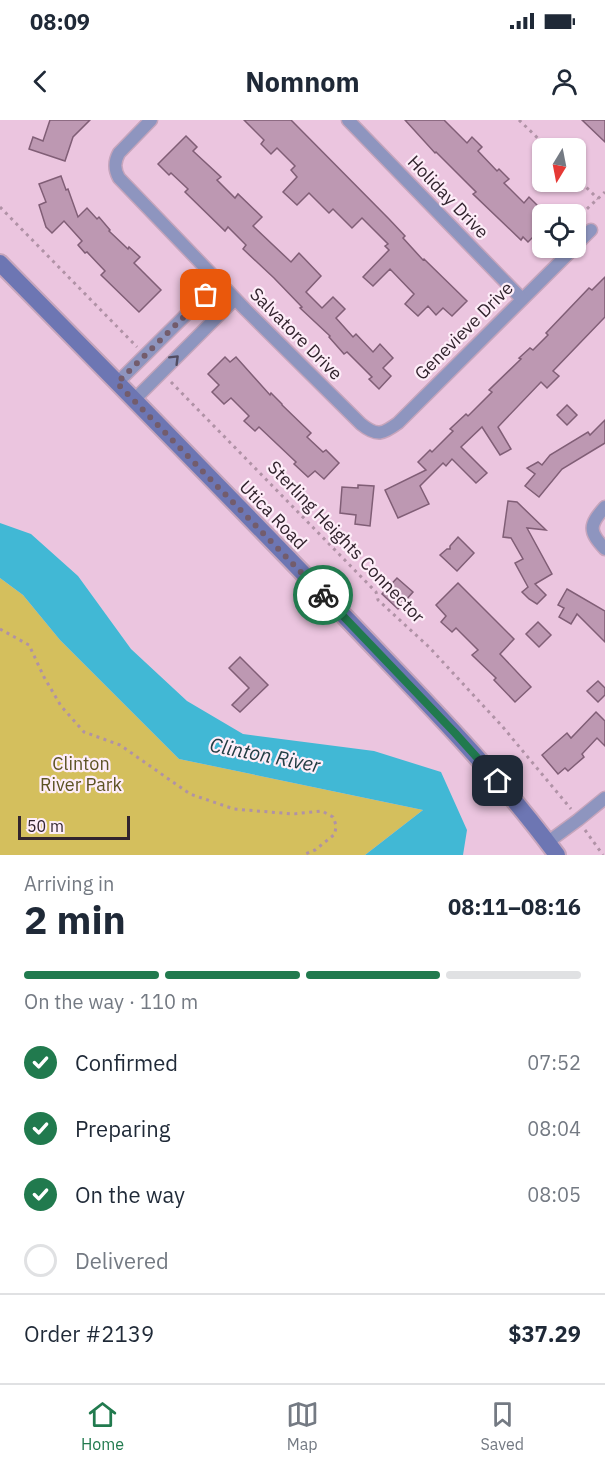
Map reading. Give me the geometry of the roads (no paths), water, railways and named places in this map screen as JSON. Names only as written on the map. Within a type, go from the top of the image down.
[{"type":"street","name":"Salvatore Drive","points":[[151,120],[116,159],[116,172],[124,184],[235,299],[361,424],[376,433]]},
{"type":"street","name":"Holiday Drive","points":[[348,120],[522,299]]},
{"type":"street","name":"Genevieve Drive","points":[[586,235],[591,230]]},
{"type":"street","name":"Genevieve Drive","points":[[376,433],[383,432],[398,423],[563,258]]},
{"type":"street","name":"Utica Road","points":[[0,263],[290,559],[455,733],[553,849]]},
{"type":"street","points":[[117,383],[219,282]]},
{"type":"street","points":[[134,400],[235,299]]},
{"type":"street","points":[[605,507],[594,520],[592,527],[593,533],[605,549]]},
{"type":"street","points":[[553,849],[578,820],[605,798]]},
{"type":"water","name":"Clinton River","points":[[0,523],[31,534],[78,576],[131,649],[187,701],[243,734],[374,751],[441,772],[467,830],[463,855],[365,855],[423,810],[179,759],[60,640],[23,595],[0,578]]},
{"type":"park label","name":"Clinton River Park","points":[[81,774]]}]
